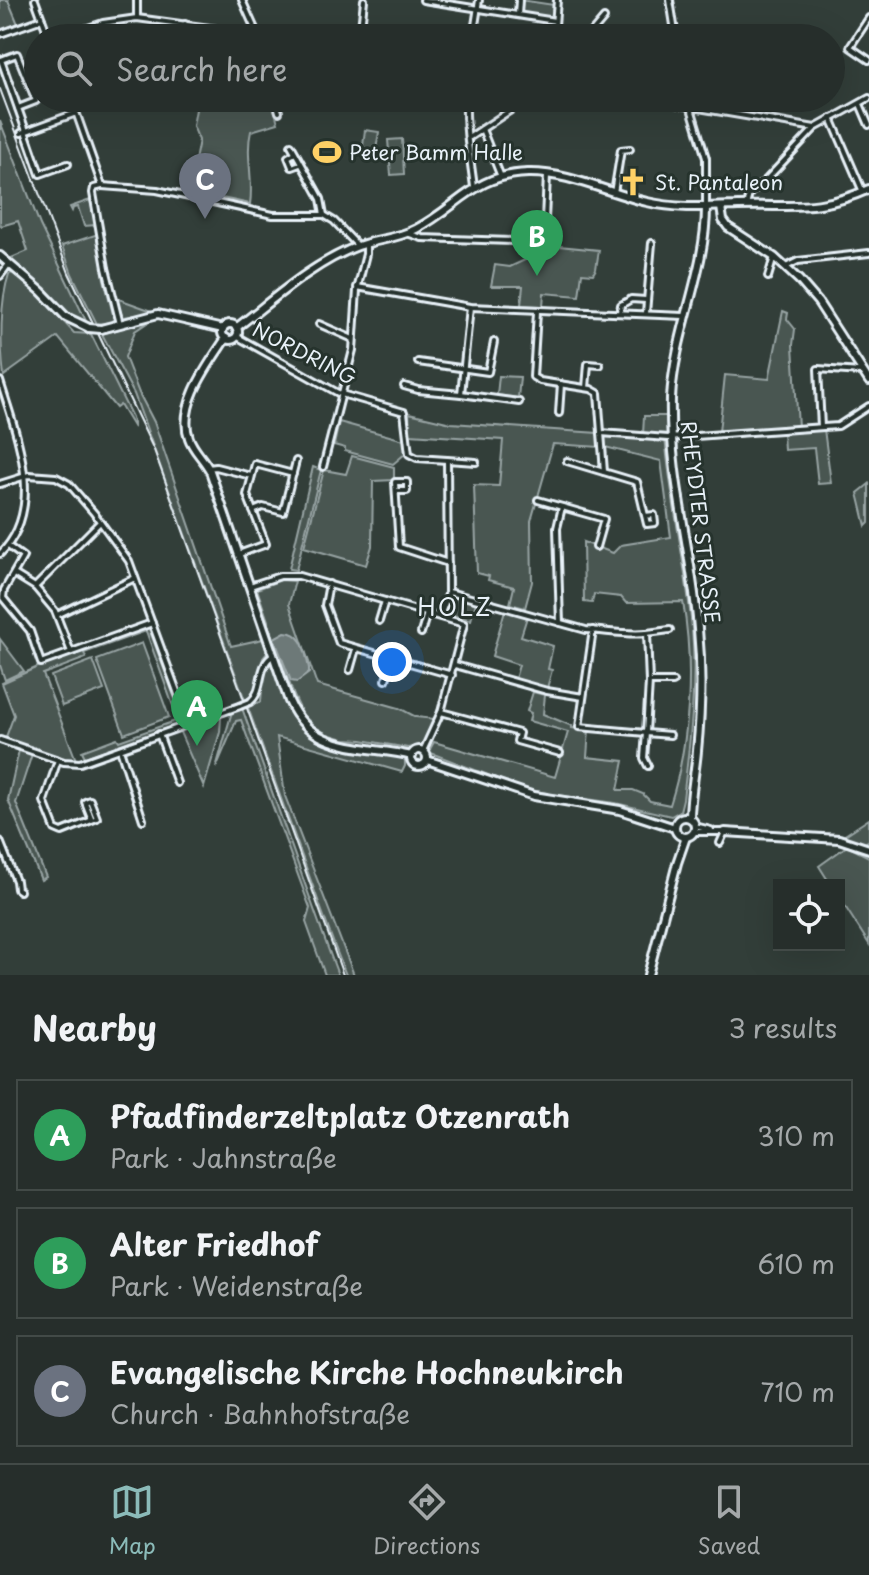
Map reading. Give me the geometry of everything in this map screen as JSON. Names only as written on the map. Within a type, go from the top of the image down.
[{"type":"street","points":[[35,0],[44,24]]},
{"type":"street","points":[[137,0],[137,18]]},
{"type":"street","points":[[242,0],[253,24]]},
{"type":"street","points":[[361,24],[364,0]]},
{"type":"street","points":[[423,0],[555,21]]},
{"type":"street","points":[[475,24],[479,0]]},
{"type":"street","points":[[518,15],[519,0]]},
{"type":"street","points":[[555,24],[557,0]]},
{"type":"street","points":[[670,0],[674,24]]},
{"type":"street","points":[[100,24],[137,18],[185,24]]},
{"type":"street","points":[[599,24],[604,18]]},
{"type":"street","points":[[869,18],[850,47],[869,60]]},
{"type":"street","points":[[28,24],[42,19]]},
{"type":"street","points":[[0,34],[24,25]]},
{"type":"street","points":[[24,67],[17,54],[0,59],[40,174],[68,164]]},
{"type":"street","points":[[845,111],[869,98]]},
{"type":"street","points":[[860,104],[869,125]]},
{"type":"street","points":[[18,108],[24,106]]},
{"type":"street","points":[[466,112],[466,131],[470,137]]},
{"type":"street","points":[[474,187],[468,146],[470,137],[508,112]]},
{"type":"street","points":[[692,112],[706,158],[706,208]]},
{"type":"street","points":[[721,112],[815,128]]},
{"type":"street","points":[[746,206],[749,194],[815,128],[843,112]]},
{"type":"street","points":[[24,132],[76,113],[102,186]]},
{"type":"street","points":[[226,338],[232,339],[236,332],[302,278],[358,246],[407,233],[429,221],[474,187],[501,177],[528,173],[547,175],[654,203],[706,208],[811,207],[866,191],[831,118]]},
{"type":"street","points":[[482,129],[501,177]]},
{"type":"street","points":[[291,145],[321,199],[324,215]]},
{"type":"street","points":[[614,193],[621,150],[630,149]]},
{"type":"street","points":[[407,233],[422,238],[544,242],[547,175]]},
{"type":"street","points":[[120,324],[106,268],[94,188],[157,190],[270,214],[324,215],[358,246]]},
{"type":"street","points":[[721,207],[726,225],[774,257],[814,297],[869,381]]},
{"type":"street","name":"RHEYDTER STRASSE","points":[[682,821],[691,795],[700,718],[700,652],[672,437],[672,382],[706,208]]},
{"type":"street","points":[[646,313],[652,243]]},
{"type":"street","points":[[323,467],[355,340],[357,287],[366,244]]},
{"type":"street","points":[[786,267],[796,262],[869,253]]},
{"type":"street","points":[[0,256],[41,291],[67,319],[89,328],[101,329],[158,314],[223,329]]},
{"type":"street","points":[[768,277],[774,257]]},
{"type":"street","points":[[0,276],[9,264]]},
{"type":"street","points":[[357,287],[470,307],[532,309],[537,312]]},
{"type":"street","points":[[620,312],[627,300],[646,300]]},
{"type":"street","points":[[461,394],[470,307]]},
{"type":"street","points":[[537,312],[542,309],[684,316]]},
{"type":"street","points":[[537,312],[533,376],[538,380],[595,391],[599,397],[604,472]]},
{"type":"street","points":[[223,329],[228,324],[236,332]]},
{"type":"street","points":[[319,324],[355,340]]},
{"type":"street","points":[[223,329],[226,338]]},
{"type":"street","name":"NORDRING","points":[[236,332],[342,394],[405,413],[410,455],[447,460]]},
{"type":"street","points":[[226,338],[198,380],[187,420],[191,443],[208,468],[292,708],[313,733],[339,745],[376,748],[412,756]]},
{"type":"street","points":[[418,362],[488,371],[494,342]]},
{"type":"street","points":[[586,388],[588,364],[600,365]]},
{"type":"street","points":[[821,427],[818,369],[863,372]]},
{"type":"street","points":[[0,381],[16,433],[24,476],[22,517],[8,546],[0,554]]},
{"type":"street","points":[[559,413],[561,384]]},
{"type":"street","points":[[404,386],[519,402]]},
{"type":"street","points":[[601,433],[672,437],[841,426],[869,406]]},
{"type":"street","points":[[440,616],[448,592],[447,460],[476,462]]},
{"type":"street","points":[[253,511],[263,507],[283,512],[296,461]]},
{"type":"street","points":[[567,461],[638,483],[645,516]]},
{"type":"street","points":[[239,554],[266,544],[247,495],[255,464],[293,474]]},
{"type":"street","points":[[208,468],[216,467],[251,476]]},
{"type":"street","points":[[0,484],[24,476],[45,475],[64,480],[127,556],[189,724]]},
{"type":"street","points":[[396,491],[399,547],[448,563]]},
{"type":"street","points":[[538,500],[604,519],[596,547]]},
{"type":"street","points":[[560,623],[557,526],[562,507]]},
{"type":"street","points":[[35,587],[100,522]]},
{"type":"street","points":[[8,546],[23,556],[3,591],[3,599],[30,631],[41,663],[152,623]]},
{"type":"street","points":[[14,574],[48,599],[71,652]]},
{"type":"street","points":[[250,586],[288,575],[329,584],[465,626],[441,712],[423,751],[427,760],[541,798],[682,821],[694,829],[839,839],[869,849]]},
{"type":"street","points":[[57,615],[135,578]]},
{"type":"street","points":[[329,584],[324,604],[337,640],[452,675]]},
{"type":"street","points":[[448,592],[593,630],[623,635],[670,630]]},
{"type":"street","points":[[379,621],[385,601]]},
{"type":"street","points":[[421,633],[427,613]]},
{"type":"street","points":[[593,630],[579,727],[670,735]]},
{"type":"street","points":[[647,633],[649,682],[644,758],[648,766]]},
{"type":"street","points":[[350,670],[356,648]]},
{"type":"street","points":[[0,740],[58,760],[80,763],[250,702],[257,694],[265,662],[274,655]]},
{"type":"street","points":[[386,680],[392,658]]},
{"type":"street","points":[[455,665],[547,691],[583,697]]},
{"type":"street","points":[[649,682],[673,682]]},
{"type":"street","points":[[441,712],[519,733],[517,741],[560,753]]},
{"type":"street","points":[[159,734],[177,783]]},
{"type":"street","points":[[120,749],[143,820]]},
{"type":"street","points":[[423,751],[417,750],[412,761],[423,765],[427,760]]},
{"type":"street","points":[[58,760],[44,801],[55,829],[62,832],[92,820],[97,818],[90,800],[85,802],[92,820]]},
{"type":"street","points":[[648,975],[683,836],[682,821]]},
{"type":"street","points":[[683,836],[694,829]]},
{"type":"street","points":[[720,843],[725,832]]},
{"type":"street","points":[[0,841],[20,891]]},
{"type":"shaded area","points":[[0,0],[8,0],[18,24],[0,30]]},
{"type":"shaded area","points":[[520,0],[554,5],[553,19],[520,14]]},
{"type":"shaded area","points":[[196,112],[275,112],[278,123],[251,131],[250,204],[189,191],[199,140],[193,126]]},
{"type":"shaded area","points":[[0,121],[40,225],[87,323],[57,304],[9,259],[28,251],[18,221],[1,226],[0,222]]},
{"type":"shaded area","points":[[365,130],[379,132],[375,155],[362,153]]},
{"type":"shaded area","points":[[402,139],[404,174],[391,175],[388,140]]},
{"type":"shaded area","points":[[90,200],[96,225],[84,226],[78,207],[72,211],[70,207]]},
{"type":"shaded area","points":[[98,234],[104,279],[114,318],[111,322],[97,324],[62,246]]},
{"type":"shaded area","points":[[528,243],[599,250],[593,274],[582,273],[579,296],[544,293],[543,306],[521,305],[523,286],[491,286],[495,265],[510,267],[527,259]]},
{"type":"shaded area","points":[[13,273],[41,297],[74,333],[91,334],[132,417],[134,428],[120,405],[116,408],[58,337],[4,376],[2,310],[9,274]]},
{"type":"shaded area","points":[[116,298],[155,312],[124,317]]},
{"type":"shaded area","points":[[783,311],[788,313],[787,319],[795,329],[793,345],[798,427],[719,432],[725,375],[769,379]]},
{"type":"shaded area","points":[[147,323],[135,331],[125,357],[154,422],[231,646],[263,639],[267,653],[253,696],[245,700],[134,394],[102,334]]},
{"type":"shaded area","points":[[499,376],[520,377],[518,398],[497,395]]},
{"type":"shaded area","points":[[409,413],[451,423],[598,433],[600,447],[553,444],[531,521],[532,582],[525,608],[510,604],[514,587],[488,580],[489,576],[477,573],[474,485],[499,486],[503,440],[410,434]]},
{"type":"shaded area","points":[[644,416],[666,416],[667,436],[643,435]]},
{"type":"shaded area","points":[[339,422],[404,440],[406,453],[393,464],[345,451],[345,448],[334,445]]},
{"type":"shaded area","points":[[824,429],[831,483],[818,484],[814,448],[784,450],[783,432]]},
{"type":"shaded area","points":[[608,435],[651,438],[655,441],[665,439],[692,628],[694,671],[683,799],[680,811],[671,816],[615,803],[522,788],[431,753],[430,749],[434,742],[555,777],[568,732],[529,721],[531,713],[527,711],[533,692],[545,695],[543,714],[572,728],[589,730],[587,757],[624,761],[618,790],[633,790],[650,801],[670,805],[682,756],[688,704],[688,652],[683,602],[626,603],[621,597],[594,594],[592,603],[584,602],[583,542],[613,553],[621,545],[671,537],[661,461],[605,447],[604,439]]},
{"type":"shaded area","points":[[352,456],[394,467],[394,480],[373,481],[372,546],[366,565],[304,547],[324,470],[346,474]]},
{"type":"shaded area","points":[[313,467],[321,470],[296,570],[289,569]]},
{"type":"shaded area","points":[[869,484],[869,523],[866,526],[858,493]]},
{"type":"shaded area","points":[[281,580],[295,581],[289,604],[317,685],[399,708],[416,717],[435,719],[425,744],[408,748],[344,739],[327,734],[303,715],[257,589]]},
{"type":"shaded area","points":[[451,595],[476,602],[471,620],[452,615],[454,607],[446,605]]},
{"type":"shaded area","points":[[505,610],[527,617],[521,636],[553,646],[548,669],[552,670],[547,688],[515,679],[519,665],[492,656]]},
{"type":"shaded area","points":[[148,626],[182,723],[85,757],[82,751],[178,720],[146,631],[84,653],[86,658],[43,674],[76,760],[62,758],[6,737],[14,715],[2,683]]},
{"type":"shaded area","points":[[285,632],[300,640],[309,668],[309,673],[297,682],[291,681],[274,638]]},
{"type":"shaded area","points":[[0,639],[24,671],[5,680],[0,665]]},
{"type":"shaded area","points":[[142,643],[169,717],[124,734],[97,660]]},
{"type":"shaded area","points":[[93,660],[104,690],[62,706],[51,676]]},
{"type":"shaded area","points":[[268,663],[273,664],[291,711],[308,734],[336,747],[382,751],[405,759],[402,772],[277,737],[285,796],[354,975],[346,975],[247,705],[261,702],[263,675]]},
{"type":"shaded area","points":[[242,708],[338,975],[325,975],[306,922],[310,908],[241,720],[236,721],[216,768],[231,715],[235,709]]},
{"type":"shaded area","points":[[221,718],[220,732],[204,787],[179,730]]},
{"type":"shaded area","points":[[19,750],[32,754],[16,803],[46,877],[41,880],[8,800]]},
{"type":"shaded area","points":[[869,819],[869,840],[864,844],[842,837]]},
{"type":"shaded area","points":[[847,846],[869,857],[869,944],[845,906],[845,879],[827,879],[819,866]]},
{"type":"railway","points":[[0,89],[69,273],[154,450],[343,975]]},
{"type":"place","name":"Peter Bamm Halle","points":[[327,152]]},
{"type":"place","name":"St. Pantaleon","points":[[633,182]]},
{"type":"place","name":"Evangelische Kirche Hochneukirch","points":[[205,219]]},
{"type":"place","name":"Alter Friedhof","points":[[537,276]]},
{"type":"place","name":"Pfadfinderzeltplatz Otzenrath","points":[[197,746]]},
{"type":"district","name":"HOLZ","points":[[455,606]]}]
